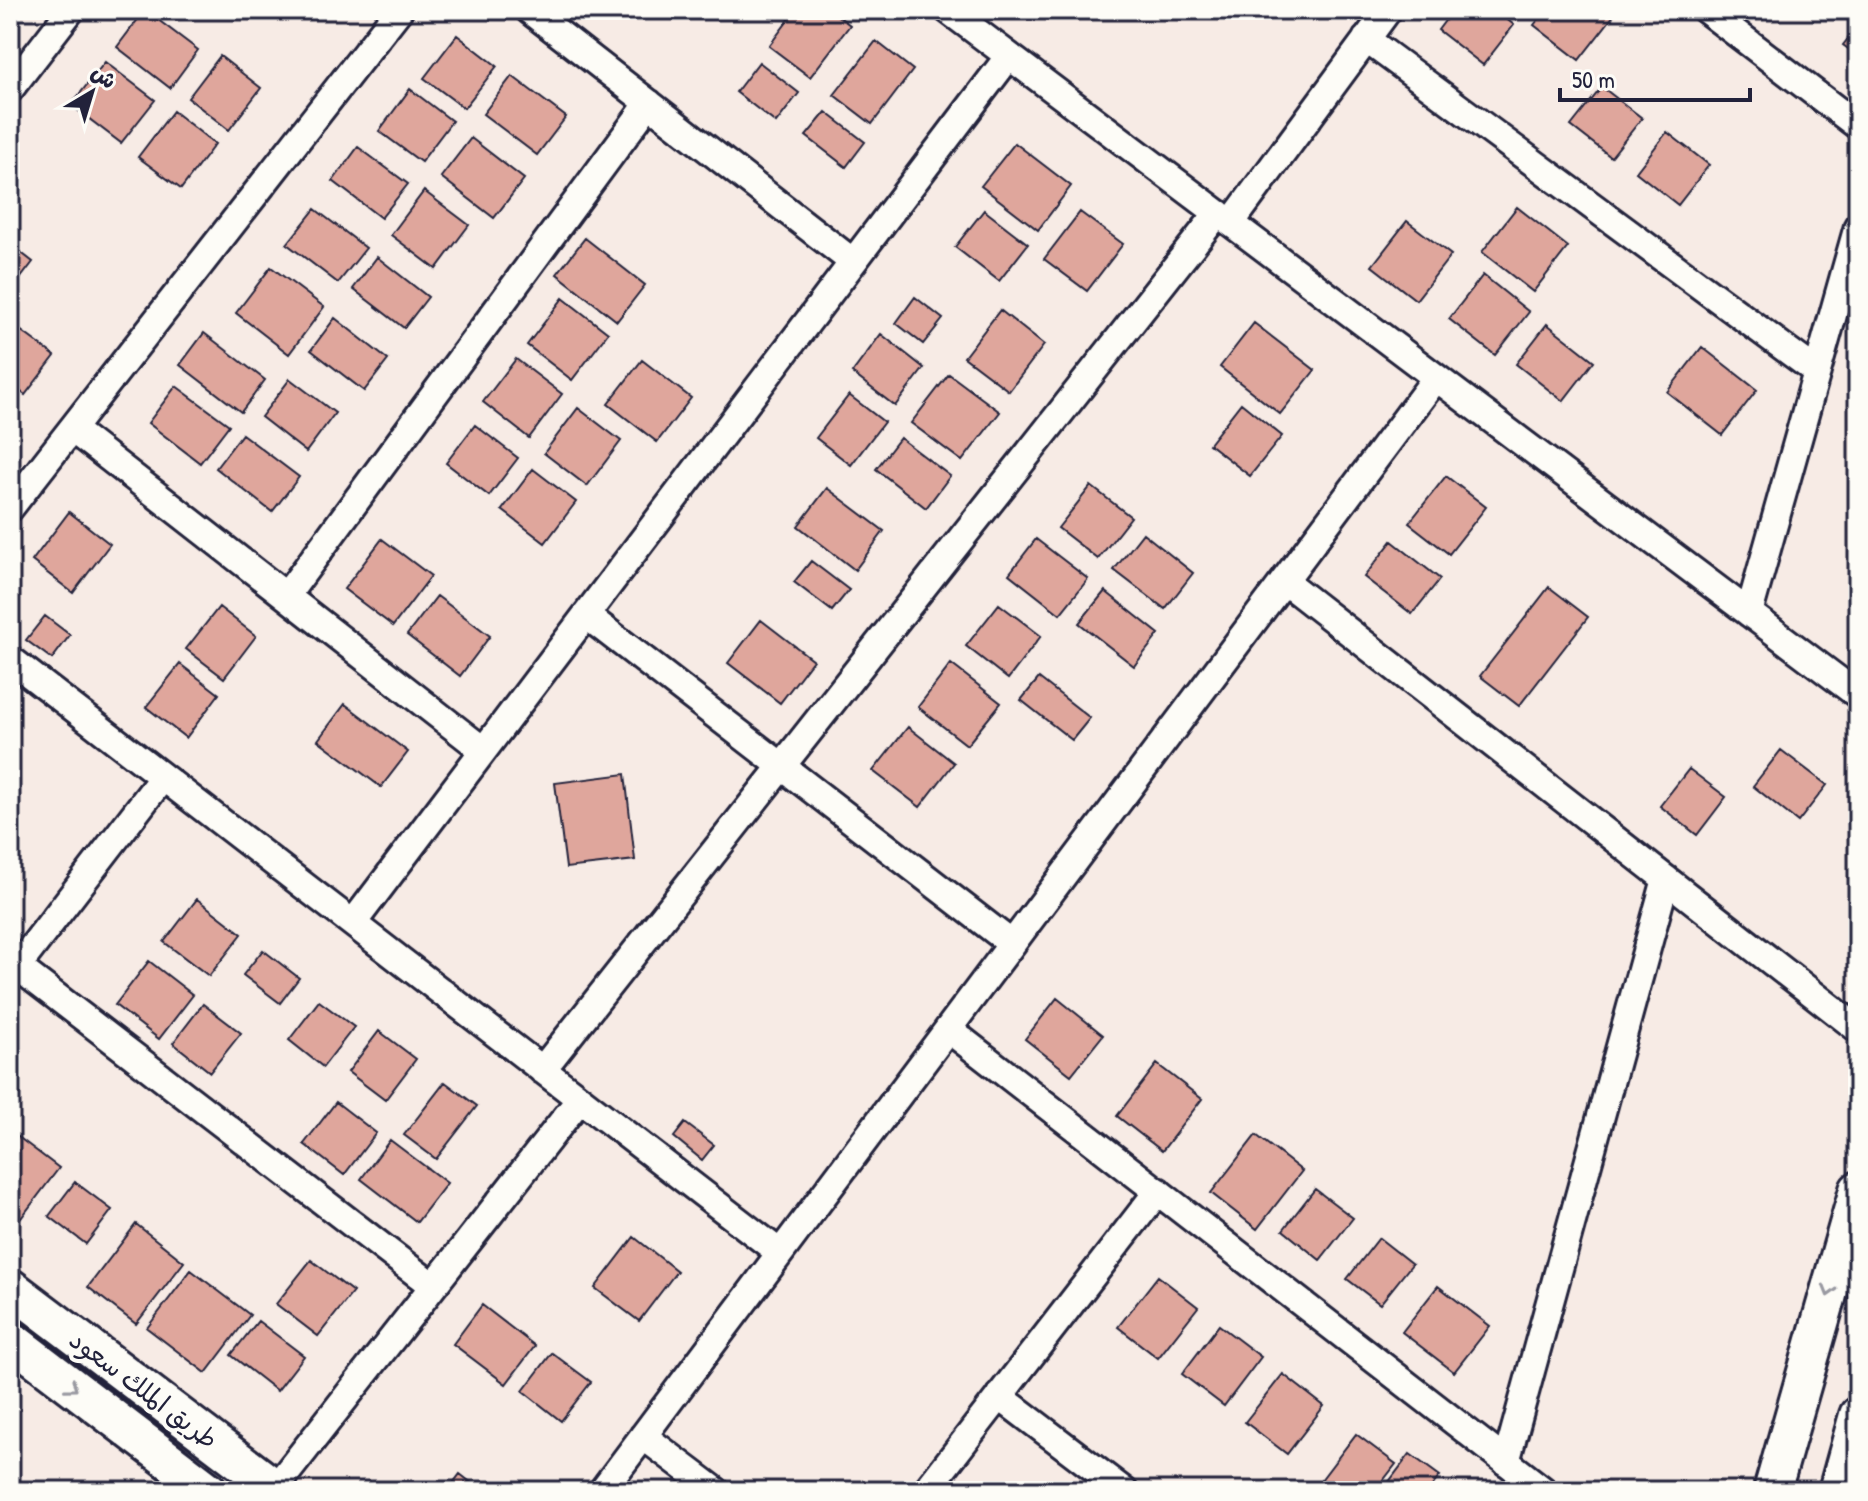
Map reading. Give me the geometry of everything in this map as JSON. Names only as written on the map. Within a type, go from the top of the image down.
[{"type":"main road","points":[[1772,1491],[1858,1190]]},
{"type":"main road","name":"طريق الملك سعود","points":[[10,1287],[277,1490]]},
{"type":"main road","name":"طريق الملك سعود","points":[[10,1339],[209,1491]]},
{"type":"main road","points":[[1837,1491],[1858,1415]]},
{"type":"street","points":[[11,85],[71,10]]},
{"type":"street","points":[[10,508],[399,10]]},
{"type":"street","points":[[529,10],[853,262]]},
{"type":"street","points":[[948,10],[1858,695]]},
{"type":"street","points":[[542,1070],[1388,10]]},
{"type":"street","points":[[1706,10],[1858,126]]},
{"type":"street","points":[[1366,39],[1817,372]]},
{"type":"street","points":[[353,923],[1009,56]]},
{"type":"street","points":[[286,596],[649,103]]},
{"type":"street","points":[[1749,613],[1858,226]]},
{"type":"street","points":[[602,1491],[1436,378]]},
{"type":"street","points":[[72,429],[483,750]]},
{"type":"street","points":[[1284,581],[1858,1029]]},
{"type":"street","points":[[586,615],[1012,944]]},
{"type":"street","points":[[10,659],[780,1253]]},
{"type":"street","points":[[163,777],[12,968],[433,1286]]},
{"type":"street","points":[[1506,1462],[1666,879]]},
{"type":"street","points":[[948,1029],[1544,1491]]},
{"type":"street","points":[[277,1490],[580,1099]]},
{"type":"street","points":[[926,1491],[1158,1191]]},
{"type":"street","points":[[999,1396],[1124,1491]]},
{"type":"street","points":[[643,1436],[716,1491]]},
{"type":"building","points":[[145,10],[198,50],[170,88],[117,47]]},
{"type":"building","points":[[796,10],[830,10],[850,25],[810,77],[769,46]]},
{"type":"building","points":[[1453,10],[1495,10],[1514,25],[1483,65],[1438,30]]},
{"type":"building","points":[[1546,10],[1618,10],[1579,60],[1534,25]]},
{"type":"building","points":[[1858,26],[1858,56],[1843,45]]},
{"type":"building","points":[[457,35],[497,66],[464,108],[424,78]]},
{"type":"building","points":[[876,41],[913,70],[872,124],[834,95]]},
{"type":"building","points":[[220,56],[261,88],[229,130],[188,98]]},
{"type":"building","points":[[105,62],[155,100],[121,143],[71,105]]},
{"type":"building","points":[[759,62],[799,93],[776,123],[736,92]]},
{"type":"building","points":[[512,76],[566,117],[537,155],[483,114]]},
{"type":"building","points":[[1602,87],[1642,118],[1611,157],[1571,126]]},
{"type":"building","points":[[410,89],[452,121],[421,162],[379,131]]},
{"type":"building","points":[[173,111],[215,144],[181,189],[138,157]]},
{"type":"building","points":[[826,112],[865,142],[846,167],[806,136]]},
{"type":"building","points":[[1667,132],[1709,165],[1678,205],[1636,172]]},
{"type":"building","points":[[471,138],[524,179],[494,218],[441,177]]},
{"type":"building","points":[[1015,143],[1071,186],[1038,230],[981,186]]},
{"type":"building","points":[[358,147],[408,184],[381,218],[333,181]]},
{"type":"building","points":[[424,191],[469,225],[436,269],[391,235]]},
{"type":"building","points":[[1517,207],[1568,247],[1533,292],[1482,252]]},
{"type":"building","points":[[315,209],[366,248],[338,283],[287,244]]},
{"type":"building","points":[[984,210],[1028,244],[999,281],[955,247]]},
{"type":"building","points":[[1080,212],[1123,244],[1087,291],[1044,259]]},
{"type":"building","points":[[1407,221],[1451,255],[1416,300],[1372,266]]},
{"type":"building","points":[[585,238],[645,285],[617,321],[557,274]]},
{"type":"building","points":[[10,244],[33,262],[10,292]]},
{"type":"building","points":[[377,257],[428,297],[404,328],[353,289]]},
{"type":"building","points":[[271,267],[324,307],[289,354],[236,313]]},
{"type":"building","points":[[1483,275],[1529,312],[1495,355],[1449,319]]},
{"type":"building","points":[[915,297],[943,319],[923,344],[896,323]]},
{"type":"building","points":[[563,298],[608,333],[572,380],[527,345]]},
{"type":"building","points":[[1000,310],[1044,345],[1009,391],[964,357]]},
{"type":"building","points":[[335,318],[388,360],[364,391],[311,350]]},
{"type":"building","points":[[1254,323],[1315,370],[1280,414],[1220,367]]},
{"type":"building","points":[[12,324],[55,356],[25,395],[10,383]]},
{"type":"building","points":[[1547,324],[1594,361],[1563,401],[1516,364]]},
{"type":"building","points":[[204,333],[265,380],[241,412],[180,365]]},
{"type":"building","points":[[881,334],[924,368],[895,406],[852,373]]},
{"type":"building","points":[[1702,347],[1757,390],[1722,435],[1667,392]]},
{"type":"building","points":[[516,359],[562,394],[529,438],[483,402]]},
{"type":"building","points":[[642,360],[691,398],[657,442],[608,404]]},
{"type":"building","points":[[949,374],[1000,412],[962,461],[911,423]]},
{"type":"building","points":[[290,379],[335,413],[306,452],[261,417]]},
{"type":"building","points":[[176,386],[229,425],[200,463],[148,423]]},
{"type":"building","points":[[849,395],[884,422],[851,465],[816,438]]},
{"type":"building","points":[[1241,403],[1282,436],[1250,476],[1209,444]]},
{"type":"building","points":[[578,408],[621,441],[587,486],[544,453]]},
{"type":"building","points":[[475,425],[518,458],[489,496],[446,463]]},
{"type":"building","points":[[242,434],[299,477],[272,512],[216,468]]},
{"type":"building","points":[[900,438],[950,476],[926,508],[876,469]]},
{"type":"building","points":[[533,469],[576,502],[545,543],[502,510]]},
{"type":"building","points":[[1446,476],[1486,507],[1449,554],[1409,523]]},
{"type":"building","points":[[1091,486],[1131,517],[1098,559],[1058,528]]},
{"type":"building","points":[[827,488],[884,531],[855,570],[798,526]]},
{"type":"building","points":[[69,512],[110,544],[73,593],[32,561]]},
{"type":"building","points":[[1143,533],[1193,573],[1165,609],[1114,570]]},
{"type":"building","points":[[382,539],[431,576],[393,626],[344,589]]},
{"type":"building","points":[[1036,539],[1088,579],[1060,614],[1009,574]]},
{"type":"building","points":[[1392,541],[1440,579],[1412,614],[1364,577]]},
{"type":"building","points":[[811,561],[849,590],[832,611],[794,582]]},
{"type":"building","points":[[1549,587],[1588,617],[1519,706],[1480,676]]},
{"type":"building","points":[[1105,591],[1159,634],[1134,666],[1079,623]]},
{"type":"building","points":[[437,596],[490,636],[460,676],[407,635]]},
{"type":"building","points":[[999,604],[1041,636],[1008,679],[966,646]]},
{"type":"building","points":[[219,607],[256,636],[224,678],[186,649]]},
{"type":"building","points":[[45,616],[70,635],[52,659],[26,640]]},
{"type":"building","points":[[761,620],[813,660],[780,703],[728,663]]},
{"type":"building","points":[[180,664],[219,694],[186,738],[146,707]]},
{"type":"building","points":[[951,664],[1001,703],[967,745],[918,707]]},
{"type":"building","points":[[1039,678],[1090,718],[1072,740],[1021,700]]},
{"type":"building","points":[[345,704],[408,752],[381,787],[318,740]]},
{"type":"building","points":[[908,727],[954,763],[920,807],[873,771]]},
{"type":"building","points":[[1781,750],[1827,785],[1798,822],[1753,786]]},
{"type":"building","points":[[1689,769],[1726,797],[1697,835],[1660,806]]},
{"type":"building","points":[[625,774],[635,860],[566,868],[555,783]]},
{"type":"building","points":[[197,899],[242,934],[209,976],[164,942]]},
{"type":"building","points":[[263,950],[299,978],[280,1003],[243,975]]},
{"type":"building","points":[[149,961],[193,995],[159,1039],[115,1005]]},
{"type":"building","points":[[1057,998],[1103,1035],[1071,1075],[1025,1039]]},
{"type":"building","points":[[319,1001],[354,1027],[323,1067],[289,1040]]},
{"type":"building","points":[[203,1004],[241,1033],[210,1072],[173,1043]]},
{"type":"building","points":[[379,1031],[416,1059],[385,1100],[348,1072]]},
{"type":"building","points":[[1157,1064],[1202,1099],[1162,1151],[1117,1116]]},
{"type":"building","points":[[445,1082],[477,1106],[436,1159],[404,1135]]},
{"type":"building","points":[[336,1102],[376,1133],[344,1175],[304,1144]]},
{"type":"building","points":[[685,1123],[714,1145],[702,1160],[674,1137]]},
{"type":"building","points":[[13,1133],[59,1168],[18,1222],[10,1216],[10,1136]]},
{"type":"building","points":[[1256,1135],[1302,1171],[1257,1229],[1211,1193]]},
{"type":"building","points":[[390,1140],[447,1183],[417,1222],[361,1179]]},
{"type":"building","points":[[75,1182],[112,1210],[86,1244],[49,1216]]},
{"type":"building","points":[[1315,1189],[1353,1218],[1320,1260],[1283,1230]]},
{"type":"building","points":[[136,1224],[184,1262],[136,1324],[88,1287]]},
{"type":"building","points":[[634,1237],[677,1271],[639,1321],[595,1288]]},
{"type":"building","points":[[1379,1238],[1412,1264],[1380,1304],[1347,1279]]},
{"type":"building","points":[[311,1260],[353,1292],[318,1336],[276,1304]]},
{"type":"building","points":[[191,1270],[250,1315],[206,1373],[147,1328]]},
{"type":"building","points":[[1158,1276],[1198,1307],[1158,1358],[1118,1327]]},
{"type":"building","points":[[1438,1286],[1490,1326],[1454,1372],[1402,1332]]},
{"type":"building","points":[[482,1305],[535,1346],[506,1384],[453,1344]]},
{"type":"building","points":[[258,1321],[304,1356],[277,1391],[231,1355]]},
{"type":"building","points":[[1219,1325],[1261,1357],[1224,1406],[1182,1374]]},
{"type":"building","points":[[552,1353],[591,1382],[561,1421],[523,1391]]},
{"type":"building","points":[[1283,1374],[1324,1406],[1287,1454],[1245,1422]]},
{"type":"building","points":[[1356,1434],[1396,1464],[1375,1491],[1334,1491],[1321,1480]]},
{"type":"building","points":[[1410,1454],[1440,1476],[1428,1491],[1382,1491]]},
{"type":"building","points":[[460,1474],[482,1491],[447,1491]]}]
